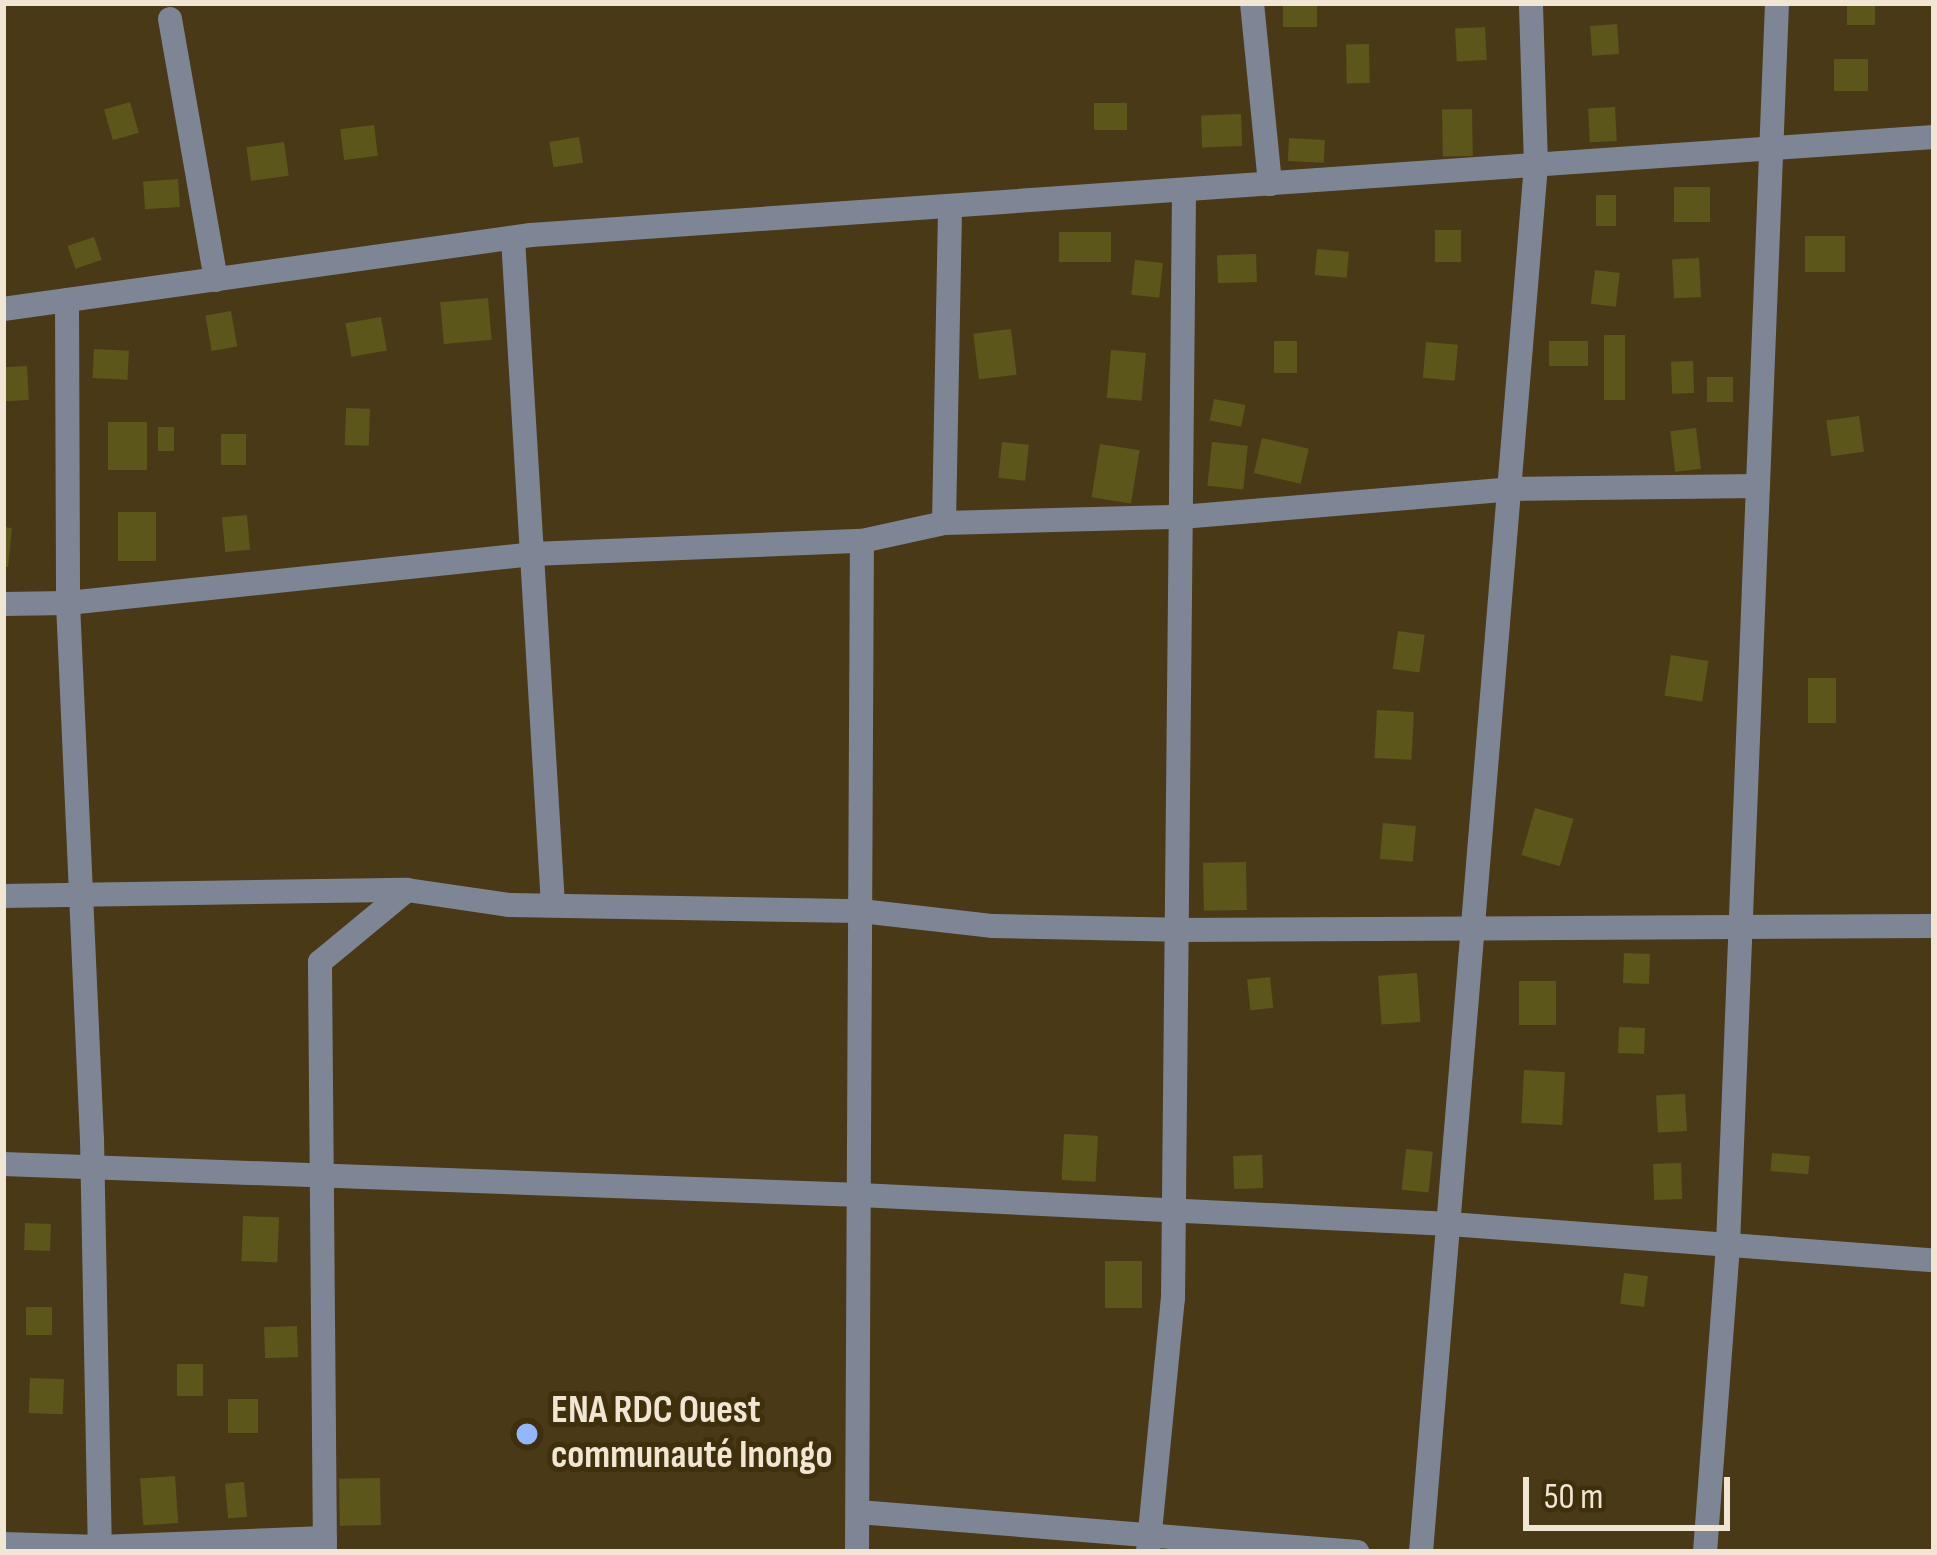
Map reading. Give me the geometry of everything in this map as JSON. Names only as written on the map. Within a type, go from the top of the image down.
[{"type":"street","points":[[1252,3],[1270,184]]},
{"type":"street","points":[[1421,1552],[1536,165],[1531,3]]},
{"type":"street","points":[[1705,1552],[1728,1245],[1777,3]]},
{"type":"street","points":[[170,19],[216,280]]},
{"type":"street","points":[[3,309],[513,238],[1934,137]]},
{"type":"street","points":[[1149,1544],[1173,1298],[1184,190]]},
{"type":"street","points":[[944,523],[950,206]]},
{"type":"street","points":[[513,238],[553,905]]},
{"type":"street","points":[[67,300],[68,603],[92,1167],[100,1549]]},
{"type":"street","points":[[3,604],[68,603],[532,554],[862,541],[944,523],[1181,517],[1510,489],[1758,486]]},
{"type":"street","points":[[857,1552],[862,541]]},
{"type":"street","points":[[3,896],[407,890],[553,905],[861,911],[993,926],[1177,930],[1476,932],[1740,923],[1934,926]]},
{"type":"street","points":[[3,1544],[100,1549],[325,1545],[320,962],[407,890]]},
{"type":"street","points":[[3,1164],[1174,1210],[1450,1224],[1934,1260]]},
{"type":"street","points":[[858,1512],[1149,1544],[1357,1552]]},
{"type":"building","points":[[1283,3],[1317,3],[1317,27],[1283,27]]},
{"type":"building","points":[[1847,3],[1875,3],[1875,25],[1847,25]]},
{"type":"building","points":[[1617,24],[1619,54],[1592,56],[1590,26]]},
{"type":"building","points":[[1485,27],[1487,60],[1457,62],[1455,29]]},
{"type":"building","points":[[1346,44],[1369,44],[1370,83],[1347,83]]},
{"type":"building","points":[[1834,59],[1868,59],[1868,91],[1834,91]]},
{"type":"building","points":[[130,102],[139,133],[113,140],[104,109]]},
{"type":"building","points":[[1094,103],[1127,103],[1127,130],[1094,130]]},
{"type":"building","points":[[1615,107],[1617,141],[1590,142],[1588,108]]},
{"type":"building","points":[[1472,109],[1473,156],[1443,157],[1442,110]]},
{"type":"building","points":[[1241,114],[1242,146],[1202,147],[1201,115]]},
{"type":"building","points":[[374,125],[378,156],[344,160],[340,129]]},
{"type":"building","points":[[579,137],[583,163],[553,167],[549,142]]},
{"type":"building","points":[[1289,138],[1325,140],[1324,163],[1288,161]]},
{"type":"building","points":[[284,142],[289,176],[251,181],[246,147]]},
{"type":"building","points":[[178,179],[180,207],[145,209],[143,181]]},
{"type":"building","points":[[1674,187],[1710,187],[1710,222],[1674,222]]},
{"type":"building","points":[[1596,195],[1616,195],[1616,226],[1596,226]]},
{"type":"building","points":[[1435,230],[1461,230],[1461,262],[1435,262]]},
{"type":"building","points":[[1059,232],[1111,232],[1111,262],[1059,262]]},
{"type":"building","points":[[1805,236],[1845,236],[1845,272],[1805,272]]},
{"type":"building","points":[[94,237],[102,260],[75,269],[68,246]]},
{"type":"building","points":[[1317,249],[1349,252],[1347,278],[1315,275]]},
{"type":"building","points":[[1256,254],[1257,282],[1218,283],[1217,255]]},
{"type":"building","points":[[1699,258],[1701,297],[1674,298],[1672,259]]},
{"type":"building","points":[[1135,260],[1163,263],[1159,298],[1131,295]]},
{"type":"building","points":[[1595,270],[1620,273],[1616,307],[1591,304]]},
{"type":"building","points":[[488,298],[492,340],[444,344],[440,302]]},
{"type":"building","points":[[231,311],[237,346],[212,351],[205,316]]},
{"type":"building","points":[[381,317],[387,350],[351,357],[346,323]]},
{"type":"building","points":[[1011,329],[1017,375],[979,379],[973,334]]},
{"type":"building","points":[[1604,335],[1625,335],[1625,400],[1604,400]]},
{"type":"building","points":[[1274,341],[1297,341],[1297,373],[1274,373]]},
{"type":"building","points":[[1549,341],[1588,341],[1588,366],[1549,366]]},
{"type":"building","points":[[1426,342],[1458,345],[1455,381],[1423,378]]},
{"type":"building","points":[[94,349],[129,351],[127,380],[92,378]]},
{"type":"building","points":[[1111,350],[1146,353],[1142,401],[1107,398]]},
{"type":"building","points":[[1693,361],[1694,393],[1672,394],[1671,362]]},
{"type":"building","points":[[27,366],[29,400],[5,401],[3,367]]},
{"type":"building","points":[[1707,377],[1733,377],[1733,402],[1707,402]]},
{"type":"building","points":[[1214,399],[1245,405],[1241,427],[1210,421]]},
{"type":"building","points":[[346,408],[370,409],[369,446],[345,445]]},
{"type":"building","points":[[1859,416],[1864,452],[1831,456],[1826,421]]},
{"type":"building","points":[[108,422],[147,422],[147,470],[108,470]]},
{"type":"building","points":[[158,427],[174,427],[174,451],[158,451]]},
{"type":"building","points":[[1696,428],[1701,469],[1675,472],[1670,431]]},
{"type":"building","points":[[221,434],[246,434],[246,465],[221,465]]},
{"type":"building","points":[[1262,438],[1309,449],[1301,484],[1254,473]]},
{"type":"building","points":[[1002,442],[1029,445],[1025,481],[998,478]]},
{"type":"building","points":[[1212,442],[1248,446],[1243,490],[1207,486]]},
{"type":"building","points":[[1100,444],[1140,450],[1131,504],[1092,497]]},
{"type":"building","points":[[118,512],[156,512],[156,561],[118,561]]},
{"type":"building","points":[[247,515],[250,550],[225,552],[222,517]]},
{"type":"building","points":[[3,527],[12,528],[8,567],[3,566]]},
{"type":"building","points":[[1398,631],[1425,635],[1419,672],[1393,669]]},
{"type":"building","points":[[1671,655],[1709,661],[1702,701],[1665,695]]},
{"type":"building","points":[[1808,678],[1836,678],[1836,723],[1808,723]]},
{"type":"building","points":[[1377,710],[1414,712],[1411,760],[1374,758]]},
{"type":"building","points":[[1535,808],[1573,819],[1560,866],[1521,855]]},
{"type":"building","points":[[1383,823],[1416,826],[1413,862],[1380,859]]},
{"type":"building","points":[[1246,862],[1247,910],[1204,911],[1203,863]]},
{"type":"building","points":[[1624,953],[1650,954],[1649,984],[1623,983]]},
{"type":"building","points":[[1417,973],[1420,1022],[1382,1025],[1378,976]]},
{"type":"building","points":[[1270,977],[1273,1008],[1250,1010],[1247,979]]},
{"type":"building","points":[[1519,981],[1556,981],[1556,1025],[1519,1025]]},
{"type":"building","points":[[1619,1027],[1645,1028],[1644,1054],[1618,1053]]},
{"type":"building","points":[[1524,1070],[1565,1072],[1562,1125],[1521,1123]]},
{"type":"building","points":[[1685,1094],[1687,1131],[1658,1132],[1656,1096]]},
{"type":"building","points":[[1064,1134],[1098,1136],[1096,1182],[1062,1180]]},
{"type":"building","points":[[1406,1149],[1433,1152],[1429,1193],[1402,1190]]},
{"type":"building","points":[[1772,1153],[1810,1156],[1808,1174],[1770,1171]]},
{"type":"building","points":[[1262,1155],[1263,1188],[1234,1189],[1233,1156]]},
{"type":"building","points":[[1681,1163],[1682,1199],[1654,1200],[1653,1164]]},
{"type":"building","points":[[243,1216],[279,1217],[277,1262],[241,1261]]},
{"type":"building","points":[[25,1223],[51,1224],[50,1251],[24,1250]]},
{"type":"building","points":[[1105,1261],[1142,1261],[1142,1308],[1105,1308]]},
{"type":"building","points":[[1624,1273],[1648,1276],[1644,1307],[1620,1304]]},
{"type":"building","points":[[26,1307],[52,1307],[52,1335],[26,1335]]},
{"type":"building","points":[[297,1326],[298,1357],[265,1358],[264,1327]]},
{"type":"building","points":[[177,1364],[203,1364],[203,1396],[177,1396]]},
{"type":"building","points":[[30,1378],[64,1379],[63,1414],[29,1413]]},
{"type":"building","points":[[228,1399],[258,1399],[258,1433],[228,1433]]},
{"type":"building","points":[[175,1476],[178,1523],[143,1525],[140,1478]]},
{"type":"building","points":[[380,1478],[381,1525],[340,1526],[339,1479]]},
{"type":"building","points":[[244,1482],[247,1517],[228,1519],[225,1484]]},
{"type":"place","name":"ENA RDC Ouest communauté Inongo","points":[[527,1434]]}]
